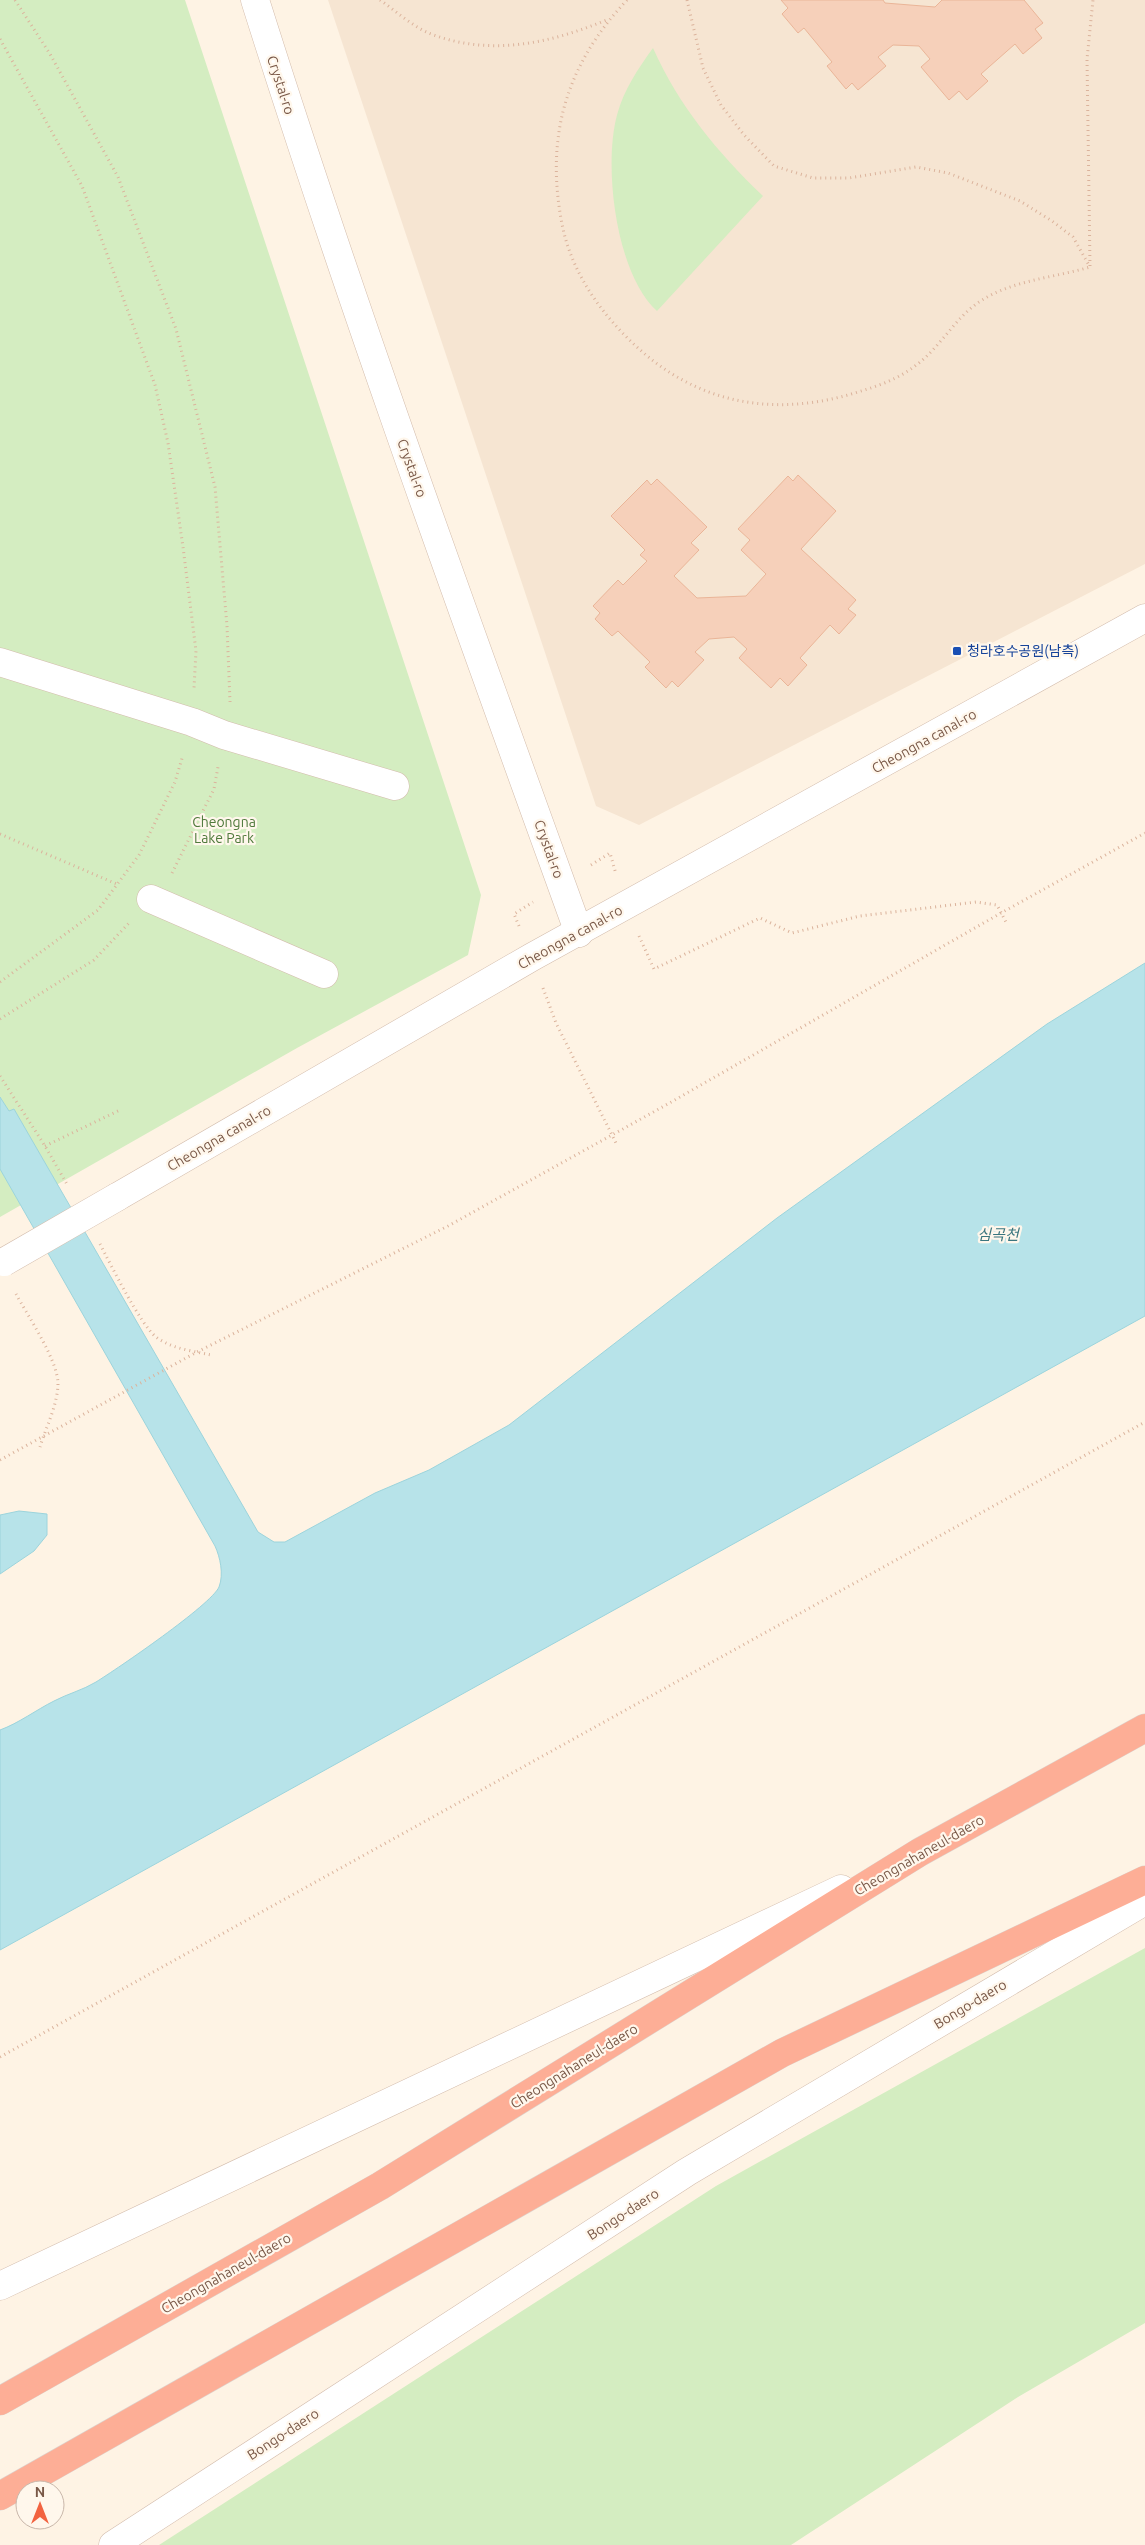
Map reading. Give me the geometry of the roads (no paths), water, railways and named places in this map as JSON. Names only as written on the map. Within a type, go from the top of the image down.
[{"type":"highway","name":"Cheongnahaneul-daero","points":[[0,2401],[380,2186],[920,1852],[1145,1728]]},
{"type":"highway","points":[[0,2496],[782,2053],[1145,1880]]},
{"type":"street","name":"Crystal-ro","points":[[254,0],[303,154],[372,357],[579,933]]},
{"type":"street","name":"Cheongna canal-ro","points":[[2,1263],[532,957],[579,933],[1145,618]]},
{"type":"street","points":[[0,662],[192,722],[224,735],[395,786]]},
{"type":"street","points":[[151,899],[324,974]]},
{"type":"street","points":[[0,2286],[920,1852]]},
{"type":"street","name":"Bongo-daero","points":[[113,2545],[687,2172],[1145,1900]]},
{"type":"water","name":"심곡천","points":[[1145,963],[1145,1316],[0,1950],[0,1730],[59,1699],[91,1685],[142,1651],[182,1622],[212,1596],[219,1587],[221,1571],[220,1560],[215,1546],[0,1169],[0,1097],[9,1111],[14,1109],[258,1532],[274,1542],[285,1542],[375,1493],[429,1470],[509,1425],[777,1218],[1047,1024]]},
{"type":"water","points":[[19,1511],[47,1514],[47,1535],[34,1551],[0,1574],[0,1515]]},
{"type":"place","name":"청라호수공원(남측)","points":[[957,651]]},
{"type":"park label","name":"Cheongna Lake Park","points":[[224,830]]}]
